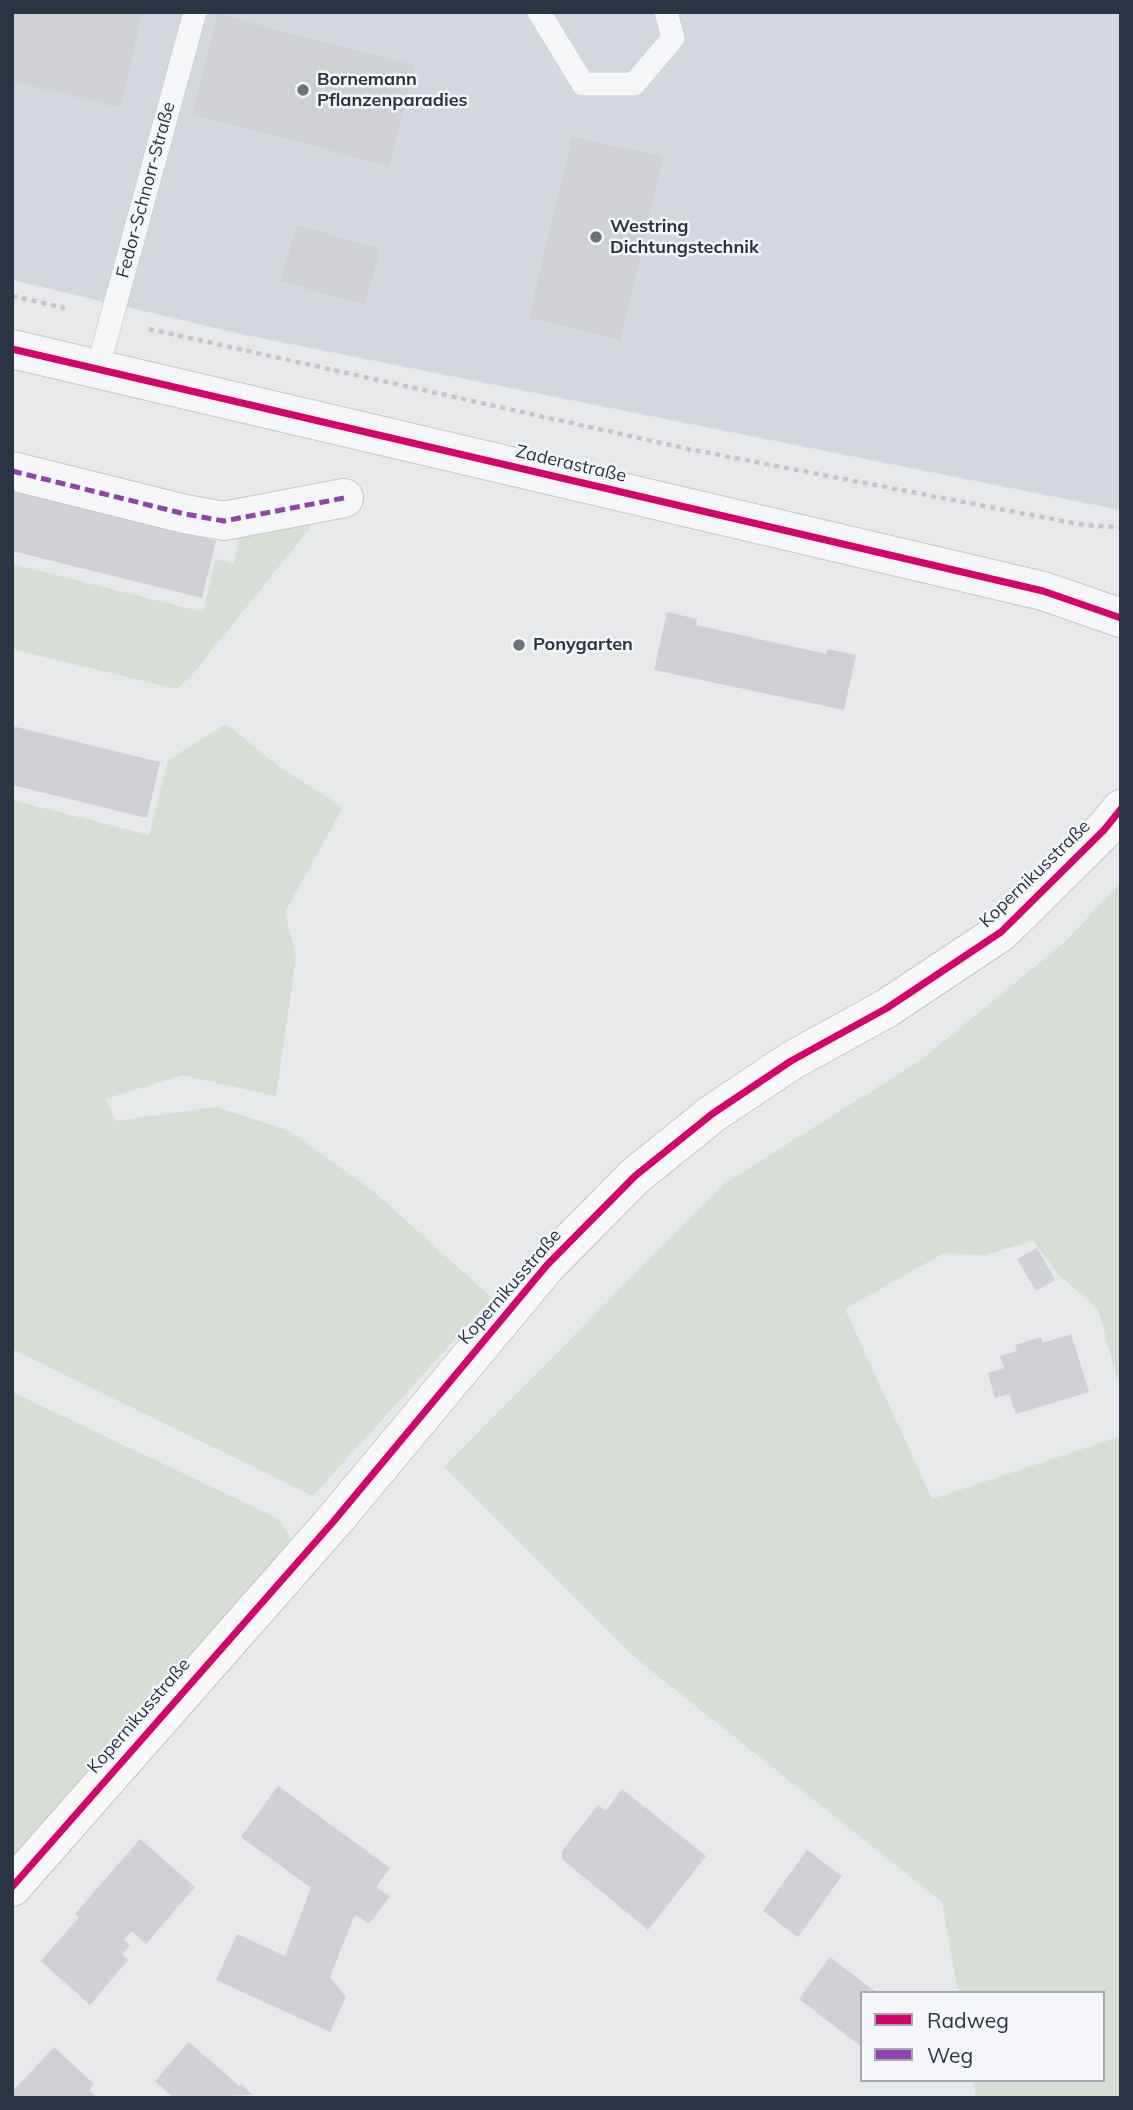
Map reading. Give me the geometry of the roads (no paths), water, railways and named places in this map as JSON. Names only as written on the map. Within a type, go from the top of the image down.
[{"type":"street","name":"Zaderastraße","points":[[12,349],[98,367],[1043,591],[1121,618]]},
{"type":"street","points":[[12,471],[185,514],[224,521],[344,498]]},
{"type":"street","name":"Kopernikusstraße","points":[[12,1887],[333,1522],[547,1265],[635,1176],[712,1114],[791,1061],[887,1008],[1001,932],[1104,830],[1121,809]]},
{"type":"lane","name":"Fedor-Schnorr-Straße","points":[[98,367],[195,12]]},
{"type":"lane","points":[[539,12],[583,84],[634,84],[673,38],[666,12]]},
{"type":"place","name":"Bornemann Pflanzenparadies","points":[[303,90]]},
{"type":"place","name":"Westring Dichtungstechnik","points":[[596,237]]},
{"type":"place","name":"Ponygarten","points":[[519,645]]}]
